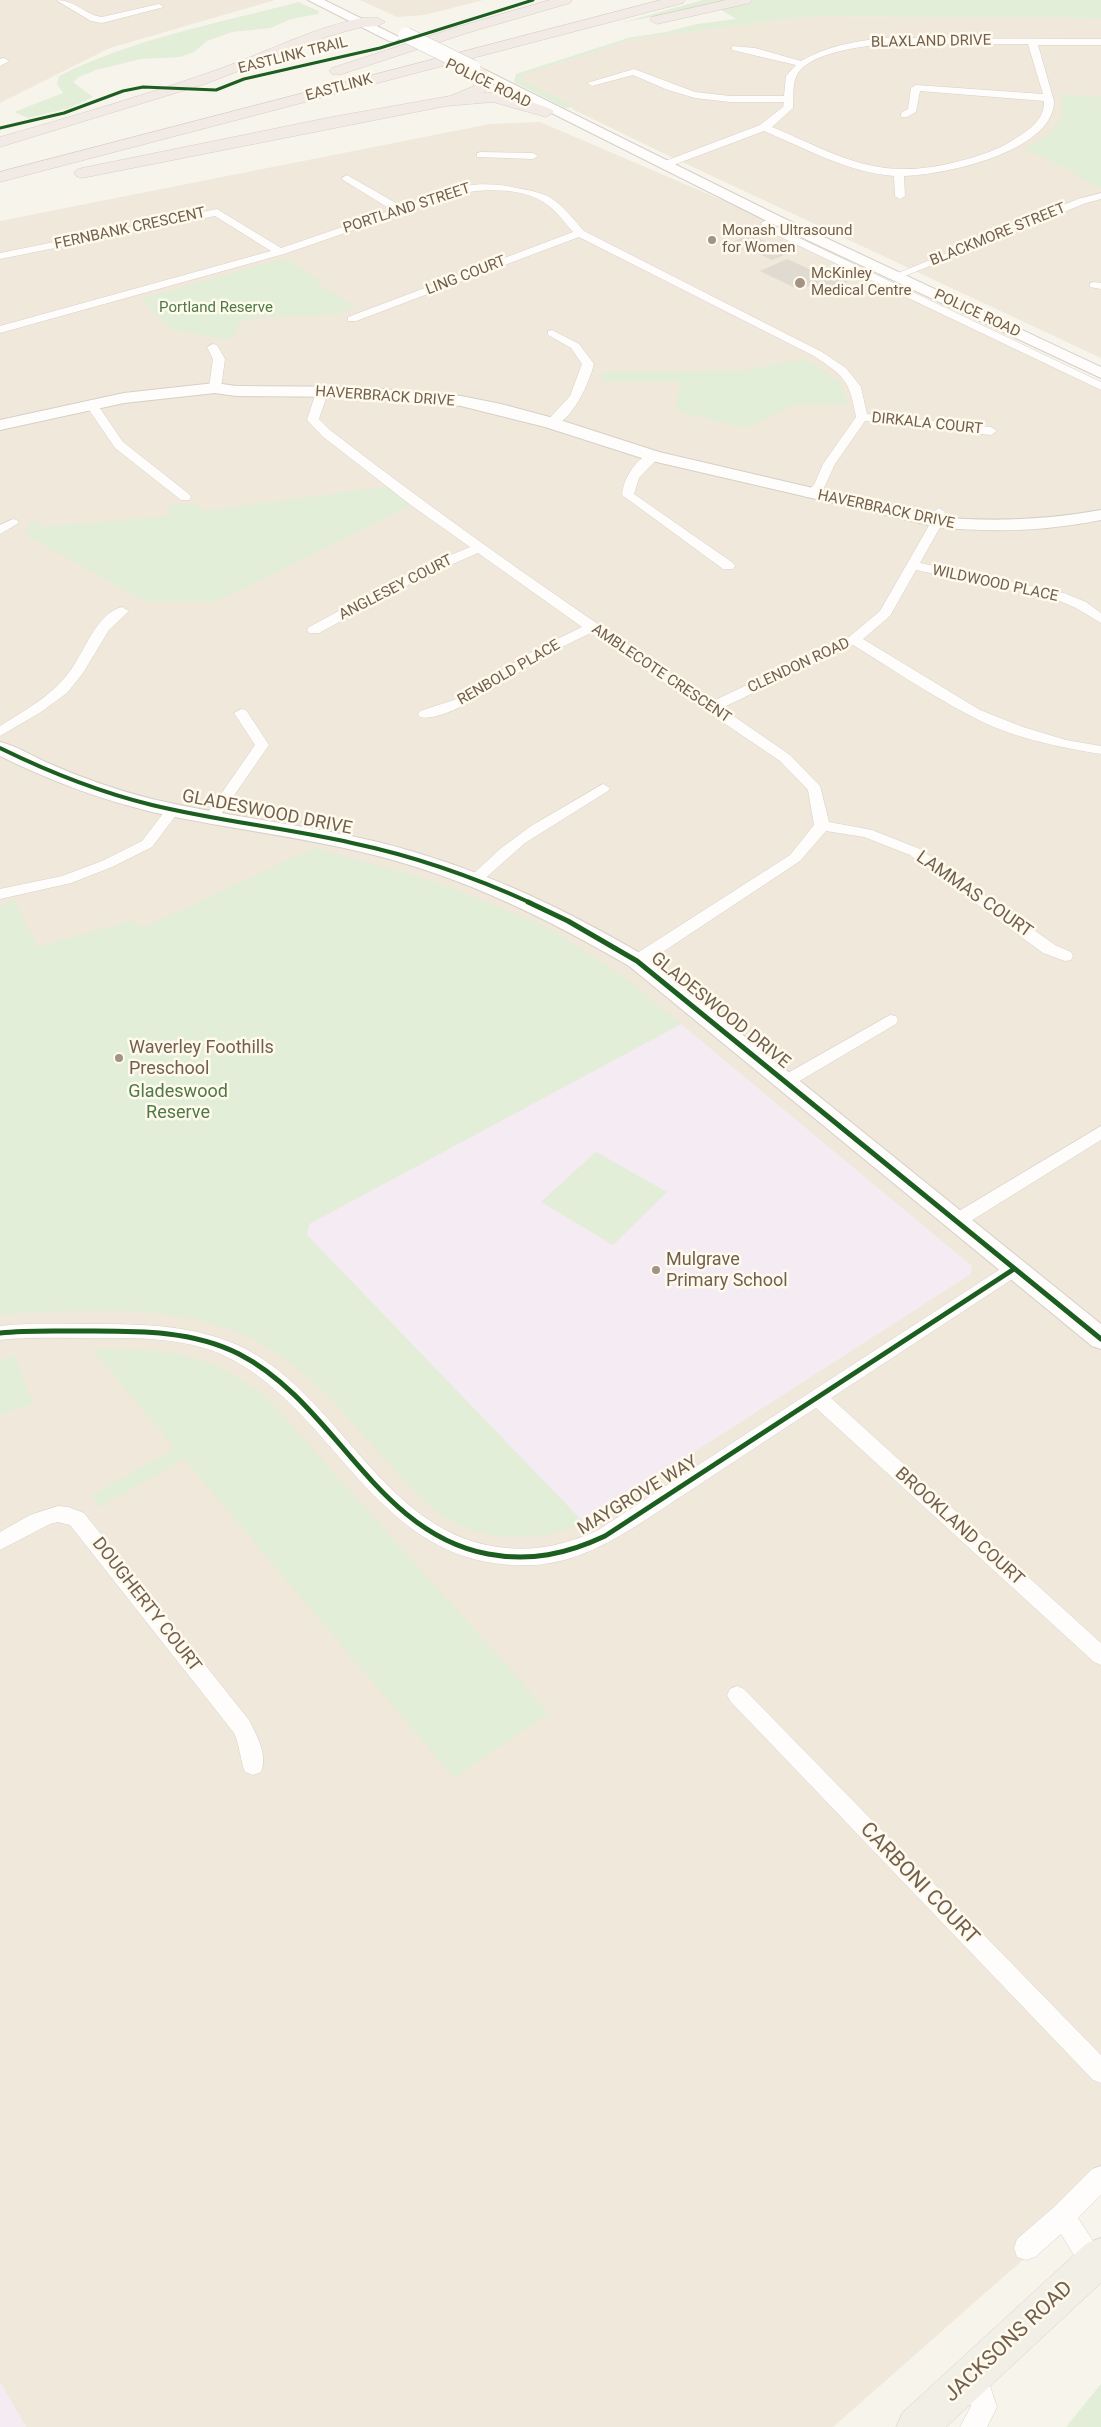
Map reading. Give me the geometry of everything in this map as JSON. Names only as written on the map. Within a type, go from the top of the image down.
[{"type":"highway","name":"EASTLINK","points":[[0,177],[678,0]]},
{"type":"highway","points":[[268,107],[745,0]]},
{"type":"highway","points":[[299,43],[336,22],[340,16],[334,6]]},
{"type":"highway","name":"EASTLINK","points":[[266,90],[568,6]]},
{"type":"highway","points":[[0,142],[117,109],[230,71],[299,43],[359,22],[378,22]]},
{"type":"highway","points":[[446,101],[470,94],[481,88],[473,73]]},
{"type":"highway","points":[[208,104],[247,94]]},
{"type":"highway","points":[[67,177],[332,122],[446,101],[493,97],[510,100],[546,112]]},
{"type":"highway","points":[[0,157],[36,148]]},
{"type":"highway","points":[[0,191],[48,181]]},
{"type":"main road","name":"JACKSONS ROAD","points":[[916,2427],[1097,2261]]},
{"type":"street","points":[[61,0],[94,19],[102,20],[159,7]]},
{"type":"street","name":"POLICE ROAD","points":[[314,0],[378,22],[400,37]]},
{"type":"street","name":"POLICE ROAD","points":[[334,6],[359,22],[400,37],[631,146],[664,165],[896,276],[1068,364],[1101,373]]},
{"type":"street","name":"BLAXLAND DRIVE","points":[[802,64],[818,55],[846,46],[885,41],[1101,42]]},
{"type":"street","points":[[764,127],[852,165],[899,174],[945,169],[1016,143],[1030,135],[1044,121],[1050,104],[1032,41]]},
{"type":"street","points":[[664,165],[764,127],[788,108],[791,76],[802,64],[755,51],[735,48]]},
{"type":"street","points":[[592,83],[634,72],[666,86],[695,95],[720,98],[790,99]]},
{"type":"street","name":"POLICE ROAD","points":[[473,73],[546,112],[622,148],[664,165]]},
{"type":"street","points":[[904,115],[913,110],[916,88],[1048,98]]},
{"type":"street","points":[[481,155],[508,160],[532,156]]},
{"type":"street","points":[[899,174],[900,196]]},
{"type":"street","points":[[347,178],[400,210]]},
{"type":"street","name":"PORTLAND STREET","points":[[0,330],[280,252],[455,191],[499,182],[552,202],[580,233],[818,354],[842,370],[857,388],[862,417]]},
{"type":"street","name":"BLACKMORE STREET","points":[[896,276],[1082,201],[1101,196]]},
{"type":"street","name":"FERNBANK CRESCENT","points":[[0,256],[217,212],[280,252]]},
{"type":"street","points":[[774,219],[766,223],[770,228],[1068,364],[1101,386]]},
{"type":"street","name":"LING COURT","points":[[352,319],[580,233]]},
{"type":"street","points":[[819,252],[842,250]]},
{"type":"street","points":[[551,423],[572,404],[583,384],[588,364],[575,346],[552,333]]},
{"type":"street","points":[[213,347],[219,359],[215,388]]},
{"type":"street","name":"HAVERBRACK DRIVE","points":[[0,425],[124,398],[215,388],[236,391],[411,396],[461,401],[551,423],[654,456],[763,481],[814,490],[870,506],[938,517],[971,526],[1062,521],[1101,515]]},
{"type":"street","name":"AMBLECOTE CRESCENT","points":[[322,392],[313,420],[393,486],[592,628],[712,707],[785,758],[815,790],[822,826]]},
{"type":"street","points":[[91,404],[119,445],[185,497]]},
{"type":"street","points":[[814,490],[829,464],[862,417]]},
{"type":"street","name":"DIRKALA COURT","points":[[862,417],[991,431]]},
{"type":"street","points":[[654,456],[633,476],[628,486],[628,495],[728,566]]},
{"type":"street","name":"HAVERBRACK DRIVE","points":[[938,517],[1032,516],[1101,505]]},
{"type":"street","name":"CLENDON ROAD","points":[[712,707],[854,640],[885,613],[913,566],[938,517]]},
{"type":"street","points":[[0,530],[13,522]]},
{"type":"street","name":"ANGLESEY COURT","points":[[314,630],[418,574],[479,548]]},
{"type":"street","name":"WILDWOOD PLACE","points":[[913,566],[1059,596],[1081,605],[1101,619]]},
{"type":"street","points":[[0,732],[51,698],[70,682],[107,620],[122,611]]},
{"type":"street","name":"RENBOLD PLACE","points":[[425,714],[459,703],[540,653],[592,628]]},
{"type":"street","points":[[854,640],[975,713],[1018,730],[1064,744],[1101,750]]},
{"type":"street","points":[[212,817],[262,745],[241,713]]},
{"type":"street","name":"GLADESWOOD DRIVE","points":[[0,748],[27,762],[99,790],[173,810],[367,846],[422,861],[476,879],[558,916],[637,961],[955,1222],[1101,1339]]},
{"type":"street","points":[[476,879],[500,855],[538,826],[603,788]]},
{"type":"street","points":[[0,894],[66,880],[107,864],[147,844],[173,810]]},
{"type":"street","points":[[637,961],[795,858],[822,826]]},
{"type":"street","name":"LAMMAS COURT","points":[[822,826],[867,833],[915,852],[1049,949],[1065,956]]},
{"type":"street","points":[[785,1082],[890,1020]]},
{"type":"street","points":[[955,1222],[1101,1132]]},
{"type":"street","name":"MAYGROVE WAY","points":[[0,1333],[85,1331],[177,1334],[238,1354],[267,1371],[297,1396],[392,1502],[416,1524],[450,1545],[483,1555],[540,1557],[577,1549],[605,1536],[1014,1269]]},
{"type":"street","name":"BROOKLAND COURT","points":[[818,1398],[1101,1656]]},
{"type":"street","name":"DOUGHERTY COURT","points":[[0,1542],[47,1516],[64,1513],[77,1519],[242,1727],[250,1747],[254,1765]]},
{"type":"street","name":"CARBONI COURT","points":[[737,1695],[1101,2072]]},
{"type":"street","points":[[1026,2248],[1101,2178]]},
{"type":"street","points":[[1062,2216],[1097,2261]]},
{"type":"street","points":[[973,2427],[984,2407],[974,2374]]},
{"type":"shaded area","points":[[0,0],[275,0],[110,48],[0,103]]},
{"type":"shaded area","points":[[360,0],[483,0],[425,15],[397,17]]},
{"type":"shaded area","points":[[815,16],[1101,18],[1101,358],[663,153],[572,109],[574,108],[521,80],[523,75],[634,39]]},
{"type":"shaded area","points":[[540,122],[750,212],[1101,386],[1101,2191],[833,2427],[26,2427],[0,2382],[0,221],[490,124]]},
{"type":"shaded area","name":"Mulgrave Primary School","points":[[681,1024],[972,1266],[971,1274],[584,1523],[306,1235],[309,1224]]},
{"type":"shaded area","points":[[0,2382],[26,2427],[0,2427]]},
{"type":"green space","points":[[703,0],[1101,0],[1101,18],[815,16],[634,39],[523,75],[521,80],[575,107],[565,108],[514,82],[516,74],[628,38],[666,32],[697,24],[736,19],[713,5],[621,23]]},
{"type":"green space","points":[[298,2],[319,11],[318,14],[291,19],[271,28],[232,32],[207,41],[194,52],[180,57],[141,59],[96,70],[79,77],[73,82],[93,97],[69,108],[28,118],[14,112],[63,93],[57,84],[59,76],[87,63],[176,33]]},
{"type":"green space","points":[[1061,94],[1101,97],[1101,187],[1095,187],[1066,168],[1024,149],[1050,133],[1063,116]]},
{"type":"green space","name":"Portland Reserve","points":[[285,258],[322,281],[317,284],[356,307],[335,315],[264,317],[243,320],[230,340],[171,329],[141,299]]},
{"type":"green space","points":[[830,264],[863,280],[844,280],[826,268],[814,271]]},
{"type":"green space","points":[[806,359],[840,382],[848,405],[791,405],[749,428],[675,411],[681,382],[602,382],[603,372],[740,371]]},
{"type":"green space","points":[[393,486],[416,503],[217,601],[145,601],[24,534],[32,522],[35,521],[43,527],[171,516],[169,504],[193,503],[204,511]]},
{"type":"green space","name":"Gladeswood Reserve","points":[[314,848],[412,875],[470,895],[544,926],[623,976],[681,1024],[309,1224],[307,1235],[584,1523],[550,1533],[514,1537],[479,1532],[446,1518],[418,1495],[347,1416],[313,1382],[276,1353],[256,1341],[228,1329],[197,1320],[165,1314],[63,1311],[0,1315],[0,907],[13,899],[38,947],[133,920],[143,928]]},
{"type":"green space","points":[[596,1152],[667,1192],[613,1245],[541,1202]]},
{"type":"green space","points":[[92,1349],[164,1352],[205,1361],[225,1370],[267,1398],[549,1713],[454,1778],[184,1459],[100,1507],[91,1496],[175,1448]]},
{"type":"green space","points":[[15,1356],[33,1404],[2,1414],[0,1409],[0,1360]]},
{"type":"green space","points":[[1101,2384],[1101,2427],[1066,2427]]},
{"type":"building","points":[[750,234],[789,253],[772,260],[733,242]]},
{"type":"building","points":[[787,259],[816,272],[824,269],[848,281],[834,293],[808,286],[799,290],[760,271]]},
{"type":"cycle path","name":"EASTLINK TRAIL","points":[[0,128],[64,113],[123,91],[143,87],[216,90],[244,79],[380,48],[533,0]]},
{"type":"cycle path","points":[[0,748],[63,777],[129,799],[200,815],[353,843],[424,862],[492,886],[568,921],[637,961],[1101,1339]]},
{"type":"cycle path","points":[[0,1333],[30,1331],[160,1333],[200,1340],[239,1354],[275,1377],[307,1407],[395,1505],[428,1531],[466,1550],[510,1558],[523,1558],[559,1553],[605,1536],[1014,1269]]},
{"type":"place","name":"Monash Ultrasound for Women","points":[[712,240]]},
{"type":"place","name":"McKinley Medical Centre","points":[[800,283]]},
{"type":"place","name":"Waverley Foothills Preschool","points":[[119,1058]]},
{"type":"place","name":"Mulgrave Primary School","points":[[656,1270]]}]
